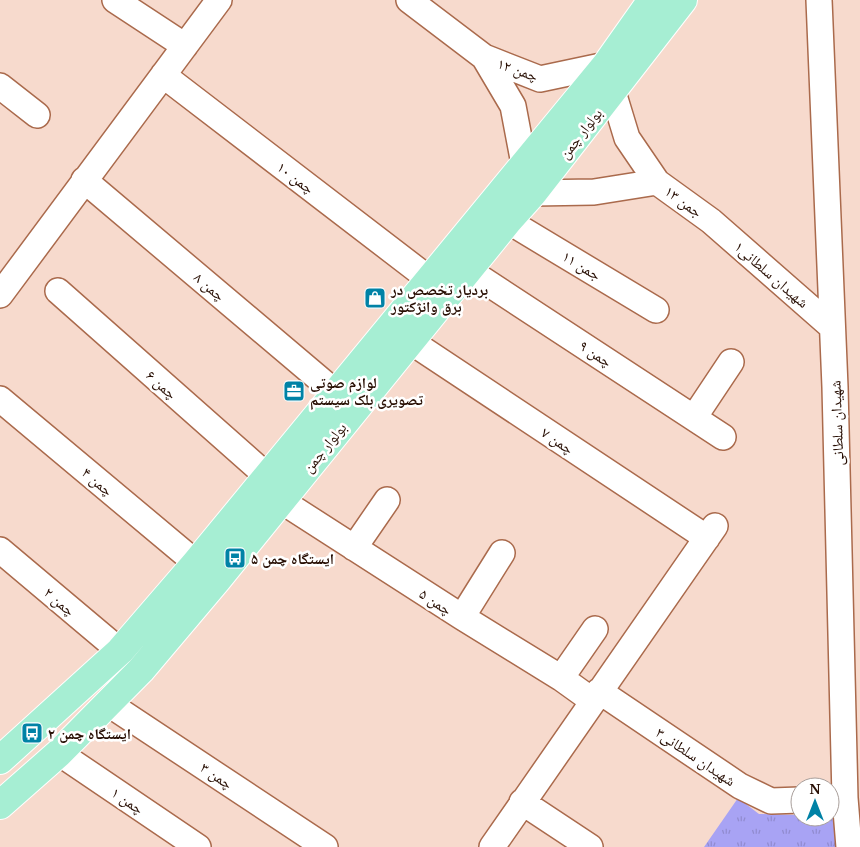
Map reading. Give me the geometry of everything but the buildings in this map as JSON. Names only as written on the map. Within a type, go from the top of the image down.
[{"type":"main road","name":"بولوار چمن","points":[[0,760],[120,651],[196,563],[606,65],[652,0]]},
{"type":"main road","name":"بولوار چمن","points":[[0,805],[59,753],[109,704],[217,580],[508,220],[533,193],[683,0]]},
{"type":"street","points":[[115,0],[185,46]]},
{"type":"street","points":[[0,295],[219,0]]},
{"type":"street","name":"شهیدان سلطانی","points":[[819,0],[832,327],[837,777]]},
{"type":"street","points":[[422,4],[484,57]]},
{"type":"street","name":"چمن ۱۲","points":[[484,57],[540,80],[606,65]]},
{"type":"street","name":"چمن ۱۲","points":[[484,57],[513,106],[524,164]]},
{"type":"street","name":"چمن ۱۰","points":[[163,75],[429,279]]},
{"type":"street","points":[[0,86],[37,115]]},
{"type":"street","name":"جمن ۱۳","points":[[613,92],[627,138],[657,182],[711,221]]},
{"type":"street","name":"چمن ۸","points":[[84,180],[336,393]]},
{"type":"street","points":[[533,193],[594,192],[657,182]]},
{"type":"street","name":"جمن ۱۱","points":[[508,220],[656,310]]},
{"type":"street","name":"شهیدان سلطانی۱","points":[[711,221],[832,327]]},
{"type":"street","name":"چمن ۹","points":[[468,270],[723,436]]},
{"type":"street","name":"چمن ۶","points":[[58,291],[267,476]]},
{"type":"street","name":"چمن ۷","points":[[410,341],[711,532],[596,696]]},
{"type":"street","points":[[695,416],[731,362]]},
{"type":"street","name":"چمن ۴","points":[[0,399],[196,563]]},
{"type":"street","name":"چمن ۵","points":[[280,500],[462,618],[561,678],[596,696]]},
{"type":"street","points":[[354,548],[388,500]]},
{"type":"street","name":"چمن ۲","points":[[0,550],[120,651]]},
{"type":"street","points":[[462,618],[502,553]]},
{"type":"street","points":[[561,678],[595,630]]},
{"type":"street","points":[[492,847],[596,696]]},
{"type":"street","name":"شهیدان سلطانی۳","points":[[596,696],[740,786],[771,801],[790,800]]},
{"type":"street","name":"چمن ۳","points":[[109,704],[325,847]]},
{"type":"street","name":"چمن ۱","points":[[59,753],[198,847]]},
{"type":"street","points":[[522,802],[590,847]]},
{"type":"street","name":"شهیدان سلطانی","points":[[840,810],[849,847]]},
{"type":"green space","points":[[738,798],[759,814],[790,815],[790,827],[840,827],[841,816],[840,847],[704,847]]},
{"type":"place","name":"بردیار تخصص در برق وانژکتور","points":[[375,298]]},
{"type":"place","name":"لوازم صوتی تصویری بلک سیستم","points":[[294,391]]},
{"type":"place","name":"ایستگاه چمن ۵","points":[[235,558]]},
{"type":"place","name":"ایستگاه چمن ۲","points":[[32,733]]}]
